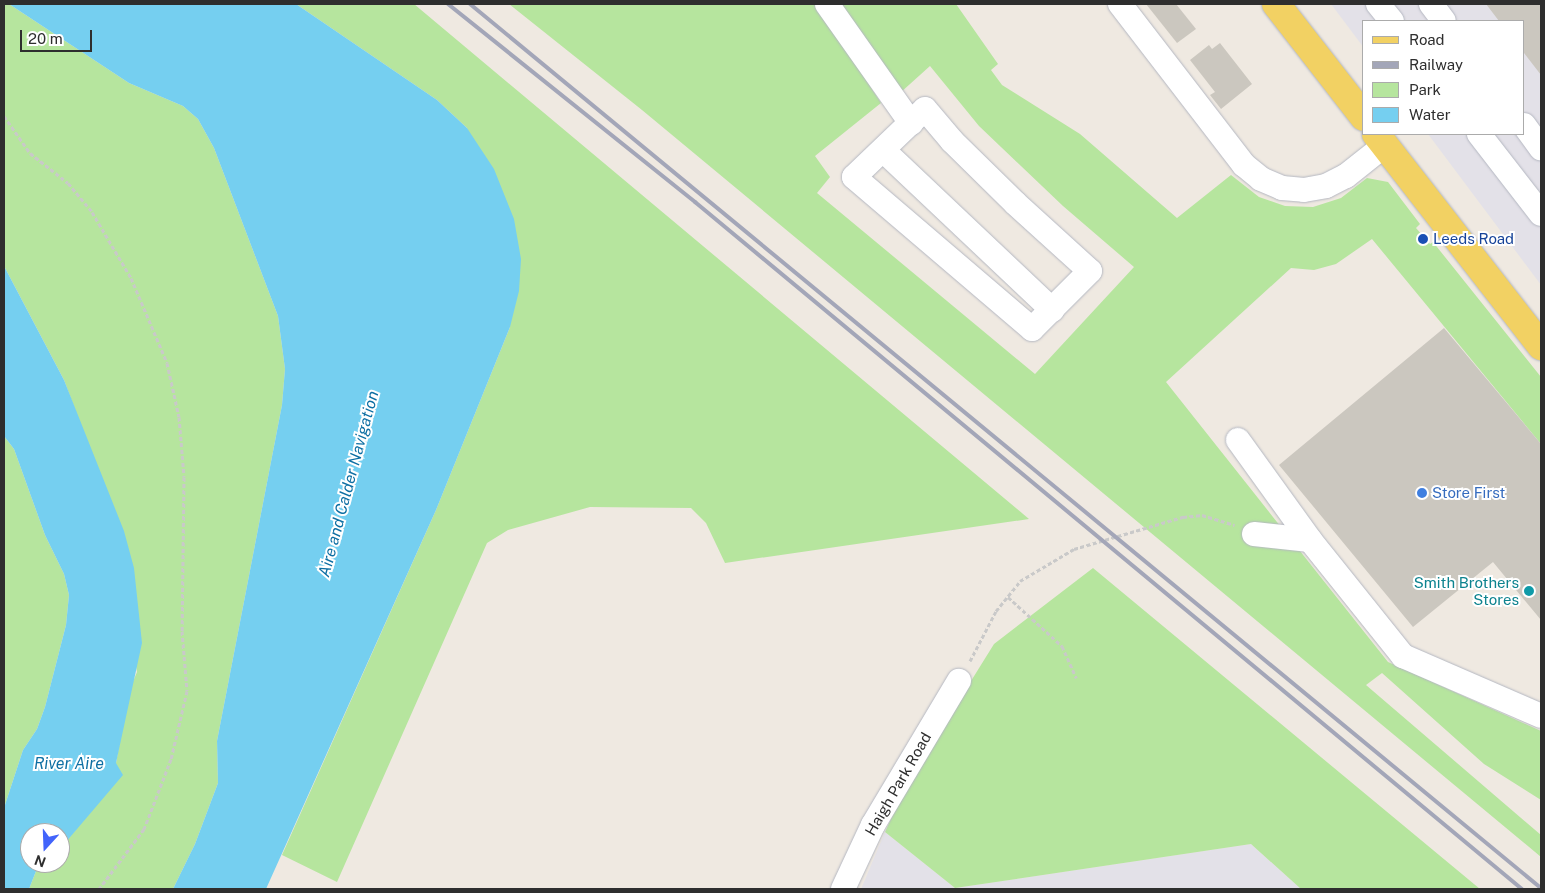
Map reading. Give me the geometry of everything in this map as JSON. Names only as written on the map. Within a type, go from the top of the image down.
[{"type":"main road","points":[[1276,4],[1362,114]]},
{"type":"main road","points":[[1381,140],[1541,346]]},
{"type":"lane","points":[[828,4],[911,123]]},
{"type":"lane","points":[[1120,4],[1244,165],[1261,179],[1282,188],[1304,190],[1326,186],[1346,176],[1381,140]]},
{"type":"lane","points":[[1378,4],[1391,20]]},
{"type":"lane","points":[[1431,4],[1443,20]]},
{"type":"lane","points":[[925,109],[987,176],[1090,271],[1032,329],[854,178],[911,123],[925,109]]},
{"type":"lane","points":[[1525,126],[1541,148]]},
{"type":"lane","points":[[1480,135],[1541,214]]},
{"type":"lane","points":[[883,150],[1052,310]]},
{"type":"lane","points":[[1238,440],[1310,540],[1404,656],[1541,716]]},
{"type":"lane","points":[[1254,534],[1310,540]]},
{"type":"lane","name":"Haigh Park Road","points":[[843,889],[873,824],[958,681]]},
{"type":"path","points":[[4,116],[30,153],[68,183],[92,212],[131,278],[167,364],[179,417],[184,477],[182,631],[187,691],[171,759],[144,829],[99,889]]},
{"type":"path","points":[[958,681],[996,610],[1020,581],[1074,548],[1183,517],[1202,514],[1254,534]]},
{"type":"path","points":[[1008,596],[1062,646],[1076,678]]},
{"type":"shaded area","points":[[1331,4],[1541,4],[1541,285],[1429,135],[1525,135],[1525,20],[1362,20],[1362,45]]},
{"type":"shaded area","points":[[885,832],[955,888],[1251,844],[1301,889],[861,889]]},
{"type":"green space","points":[[4,4],[9,4],[129,83],[183,106],[198,119],[214,148],[278,316],[285,369],[282,405],[217,741],[218,783],[195,844],[173,889],[29,889],[35,873],[70,873],[70,837],[104,795],[116,763],[129,691],[137,672],[103,484],[64,380],[4,266]]},
{"type":"green space","points":[[296,4],[414,4],[1029,519],[725,563],[706,523],[691,508],[590,507],[508,530],[487,543],[337,882],[282,855],[436,510],[510,327],[467,128],[437,100]]},
{"type":"green space","points":[[509,4],[817,4],[881,103],[815,156],[830,177],[817,193],[1035,374],[1134,267],[1063,206],[979,126],[930,66],[900,93],[841,4],[956,4],[998,64],[991,70],[1002,85],[1080,134],[1177,218],[1231,175],[1259,197],[1285,206],[1313,207],[1341,198],[1367,178],[1388,182],[1420,224],[1416,228],[1430,244],[1433,242],[1541,377],[1541,444],[1372,239],[1336,264],[1314,270],[1291,268],[1166,382],[1388,662],[1541,731],[1541,800],[1484,764],[1382,673],[1366,685],[1541,835],[1541,857],[642,110]]},
{"type":"green space","points":[[4,436],[14,449],[45,535],[64,574],[69,595],[66,625],[45,707],[37,729],[23,750],[4,808]]},
{"type":"green space","points":[[1093,568],[1480,889],[1301,889],[1251,844],[955,888],[885,832],[907,784],[994,644]]},
{"type":"water","name":"Aire and Calder Navigation","points":[[9,4],[296,4],[437,100],[467,128],[494,169],[514,219],[521,259],[519,291],[510,327],[436,510],[266,889],[173,889],[195,844],[218,783],[217,741],[282,405],[285,369],[278,316],[214,148],[198,119],[183,106],[129,83]]},
{"type":"water","name":"River Aire","points":[[4,266],[64,380],[124,531],[134,568],[142,643],[116,763],[123,775],[70,837],[70,823],[20,823],[20,873],[35,873],[29,889],[4,889],[4,808],[23,750],[37,729],[45,707],[66,625],[69,595],[64,574],[45,535],[14,449],[4,436]]},
{"type":"building","points":[[1146,4],[1176,4],[1196,29],[1177,43]]},
{"type":"building","points":[[1486,4],[1541,4],[1541,75],[1525,54],[1525,20],[1498,20]]},
{"type":"building","points":[[1220,43],[1252,84],[1221,109],[1210,95],[1215,92],[1190,60],[1209,45],[1212,49]]},
{"type":"building","name":"Store First","points":[[1444,328],[1541,444],[1541,620],[1493,562],[1413,627],[1279,465]]},
{"type":"railway","points":[[448,4],[695,202],[1522,889]]},
{"type":"railway","points":[[470,4],[1541,888]]},
{"type":"place","name":"Leeds Road","points":[[1423,239]]},
{"type":"place","name":"Store First","points":[[1422,493]]},
{"type":"place","name":"Smith Brothers Stores","points":[[1529,591]]}]
